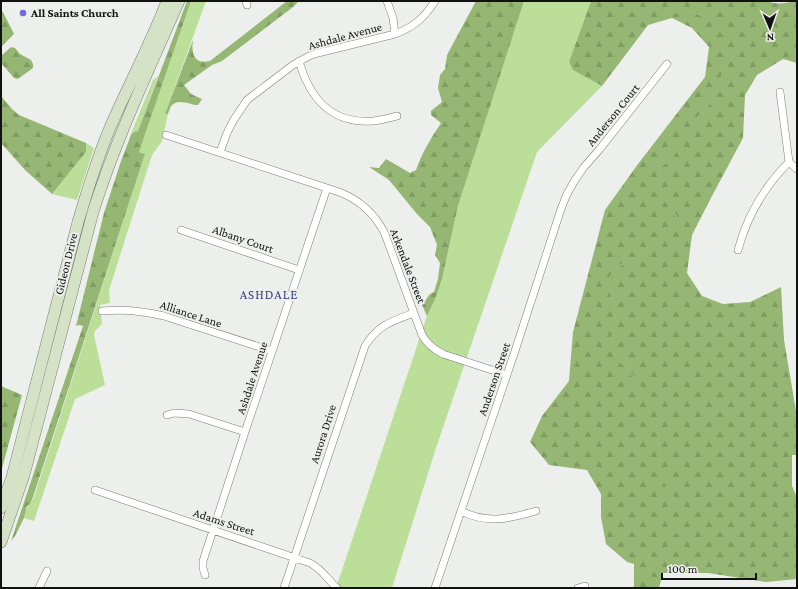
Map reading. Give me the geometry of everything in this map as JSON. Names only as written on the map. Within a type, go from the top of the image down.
[{"type":"main road","name":"Gideon Drive","points":[[1,508],[12,477],[78,222],[96,162],[152,38],[167,1]]},
{"type":"main road","name":"Gideon Drive","points":[[1,542],[24,475],[102,182],[129,113],[179,1]]},
{"type":"main road","points":[[36,387],[47,390]]},
{"type":"street","points":[[386,1],[396,34]]},
{"type":"street","name":"Ashdale Avenue","points":[[220,152],[233,121],[248,100],[299,61],[318,53],[396,34],[414,25],[429,11],[435,1]]},
{"type":"street","points":[[299,61],[304,78],[317,100],[337,115],[365,121],[381,120],[397,116]]},
{"type":"street","name":"Anderson Court","points":[[576,179],[667,64]]},
{"type":"street","points":[[780,92],[789,162],[797,169]]},
{"type":"street","name":"Arkendale Street","points":[[166,135],[327,188],[356,200],[376,219],[385,234],[422,335],[430,346],[443,354],[507,375]]},
{"type":"street","points":[[738,250],[745,227],[760,198],[789,162]]},
{"type":"street","name":"Anderson Street","points":[[435,588],[561,209],[576,179]]},
{"type":"street","name":"Ashdale Avenue","points":[[205,575],[203,568],[204,561],[213,530],[327,188]]},
{"type":"street","name":"Albany Court","points":[[181,230],[299,270]]},
{"type":"street","name":"Alliance Lane","points":[[102,311],[135,310],[150,312],[272,352]]},
{"type":"street","name":"Aurora Drive","points":[[284,588],[365,346],[369,338],[381,327],[414,313]]},
{"type":"street","points":[[167,415],[174,413],[189,414],[245,432]]},
{"type":"street","name":"Adams Street","points":[[95,490],[310,563],[323,572],[337,588]]},
{"type":"street","points":[[461,511],[476,517],[493,519],[520,516],[536,511]]},
{"type":"street","points":[[39,588],[47,571]]},
{"type":"green space","points":[[187,1],[191,1],[139,152],[145,154],[33,497],[30,504],[27,506],[24,518],[15,536],[11,541],[83,326],[76,326],[104,213],[131,135],[138,131]]},
{"type":"green space","points":[[191,1],[206,1],[165,114],[168,114],[162,141],[152,155],[109,290],[110,303],[100,305],[102,324],[95,331],[94,335],[105,385],[75,399],[34,521],[24,518],[34,497],[145,154],[139,152]]},
{"type":"green space","points":[[287,1],[299,1],[222,61],[212,65],[184,85],[191,94],[202,99],[198,105],[178,102],[171,106],[168,114],[165,114],[193,40],[193,53],[197,60],[205,62],[210,61]]},
{"type":"green space","points":[[476,1],[524,1],[458,206],[442,279],[436,297],[427,316],[422,305],[430,294],[434,292],[438,279],[440,263],[435,255],[437,245],[430,227],[417,214],[389,180],[369,167],[379,168],[386,159],[410,173],[416,170],[427,146],[441,123],[431,115],[431,111],[442,102],[438,88],[440,75],[445,69],[447,55]]},
{"type":"green space","points":[[524,1],[591,1],[569,62],[574,70],[602,86],[537,152],[436,448],[392,588],[336,588],[427,316],[436,297],[442,279],[458,206]]},
{"type":"green space","points":[[591,1],[768,1],[780,3],[797,1],[797,63],[783,59],[757,75],[745,95],[743,138],[692,235],[687,273],[702,296],[723,304],[750,302],[781,287],[784,340],[797,417],[797,455],[792,455],[792,486],[797,497],[797,579],[766,582],[708,573],[663,573],[659,588],[634,588],[634,564],[627,562],[606,544],[601,517],[601,494],[587,470],[549,465],[530,442],[542,416],[569,381],[573,332],[605,210],[638,164],[705,77],[709,47],[692,28],[672,18],[648,25],[602,86],[573,70],[569,62]]},
{"type":"green space","points":[[1,11],[3,12],[14,34],[1,47]]},
{"type":"green space","points":[[11,47],[15,48],[20,54],[31,60],[33,64],[33,68],[18,79],[14,78],[1,63],[1,56]]},
{"type":"green space","points":[[158,76],[138,131],[131,135],[128,141],[153,80]]},
{"type":"green space","points":[[1,96],[19,115],[86,143],[86,152],[52,194],[25,170],[1,143]]},
{"type":"green space","points":[[86,143],[94,148],[77,200],[52,194],[86,152]]},
{"type":"green space","points":[[1,386],[22,395],[1,472]]},
{"type":"waterway","points":[[650,588],[650,552],[656,544],[677,531],[680,522],[680,512],[659,465],[659,438],[649,414],[647,399],[628,369],[616,356],[611,344],[616,315],[610,288],[610,280],[613,272],[617,268],[645,253],[649,243],[652,240],[666,236],[678,226],[677,218],[661,191],[659,179],[660,167],[671,158],[689,129],[712,100],[727,64],[738,52],[740,47],[736,40],[722,32],[704,16],[688,11],[667,14],[662,13],[655,7],[654,1]]},
{"type":"place","name":"All Saints Church","points":[[23,13]]},
{"type":"district","name":"ASHDALE","points":[[269,294]]}]
